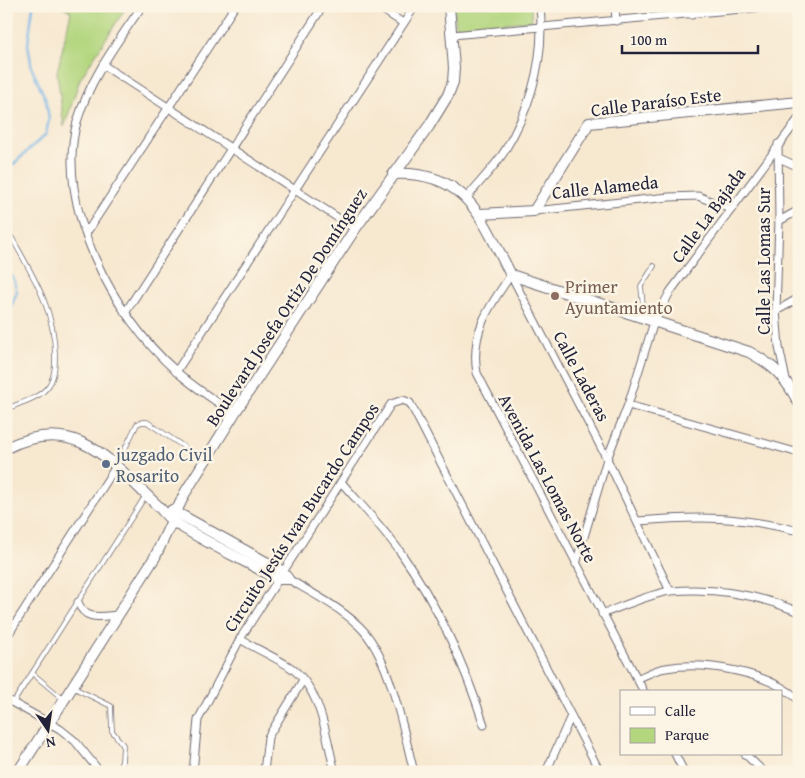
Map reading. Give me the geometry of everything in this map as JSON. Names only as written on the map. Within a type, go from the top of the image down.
[{"type":"street","points":[[142,6],[103,65],[84,103],[71,151],[71,178],[76,205],[106,281],[125,314],[176,372],[234,414]]},
{"type":"street","points":[[86,232],[169,109],[235,6]]},
{"type":"street","points":[[125,314],[323,6]]},
{"type":"street","points":[[377,6],[404,23]]},
{"type":"street","points":[[176,372],[415,6]]},
{"type":"street","name":"Boulevard Josefa Ortiz De Domínguez","points":[[18,772],[155,557],[185,493],[234,414],[355,229],[429,126],[448,95],[453,82],[449,6]]},
{"type":"street","points":[[466,199],[505,151],[528,105],[540,55],[542,27],[540,6]]},
{"type":"street","points":[[615,6],[616,21]]},
{"type":"street","points":[[691,6],[692,15]]},
{"type":"street","points":[[452,35],[777,7]]},
{"type":"street","points":[[103,65],[355,229]]},
{"type":"street","name":"Calle Paraíso Este","points":[[534,211],[585,126],[589,123],[799,102]]},
{"type":"street","name":"Calle La Bajada","points":[[576,564],[607,458],[628,405],[649,320],[799,118]]},
{"type":"street","name":"Calle Las Lomas Sur","points":[[778,144],[779,221],[776,311],[779,348],[786,380],[799,403]]},
{"type":"street","points":[[779,158],[799,167]]},
{"type":"street","name":"Calle Laderas","points":[[393,174],[417,174],[434,178],[449,185],[480,214],[607,458],[670,591]]},
{"type":"street","name":"Calle Alameda","points":[[480,214],[698,196],[730,210]]},
{"type":"street","points":[[779,221],[799,210]]},
{"type":"street","points":[[511,275],[749,352],[769,363],[786,380]]},
{"type":"street","name":"Avenida Las Lomas Norte","points":[[511,275],[482,319],[475,345],[477,373],[643,690]]},
{"type":"street","points":[[776,311],[799,298]]},
{"type":"street","name":"Circuito Jesús Ivan Bucardo Campos","points":[[193,772],[198,720],[240,639],[391,404],[403,400],[410,403],[600,772]]},
{"type":"street","points":[[628,405],[799,453]]},
{"type":"street","points":[[6,448],[29,438],[47,436],[68,437],[88,445],[117,465],[159,507],[221,538],[248,557],[334,606],[360,626],[371,642],[392,689],[414,772]]},
{"type":"street","points":[[6,638],[117,465]]},
{"type":"street","points":[[342,483],[400,552],[434,604],[467,676],[484,725]]},
{"type":"street","points":[[638,521],[698,516],[764,522],[799,531]]},
{"type":"street","points":[[602,614],[670,591],[744,594],[799,612]]},
{"type":"street","points":[[78,602],[81,610],[87,616],[119,615]]},
{"type":"street","points":[[240,639],[292,668],[303,680],[314,698],[335,772]]},
{"type":"street","points":[[637,678],[664,668],[694,665],[724,668],[774,684],[799,700]]},
{"type":"street","points":[[264,772],[268,737],[303,680]]},
{"type":"street","points":[[10,701],[50,722],[75,741],[100,772]]},
{"type":"street","points":[[546,772],[572,716]]},
{"type":"street","points":[[676,756],[684,772]]},
{"type":"street","points":[[747,756],[764,772]]},
{"type":"lane","points":[[6,409],[43,392],[53,377],[55,364],[55,342],[47,304],[12,238]]},
{"type":"lane","points":[[649,320],[642,286],[654,266]]},
{"type":"lane","points":[[117,465],[137,424],[142,422],[146,422],[190,451]]},
{"type":"lane","points":[[10,701],[32,673],[146,496]]},
{"type":"lane","points":[[32,673],[64,700]]},
{"type":"lane","points":[[73,687],[111,706],[112,731],[122,745],[122,762],[116,772]]},
{"type":"green space","points":[[62,6],[127,6],[80,79],[64,127],[57,72],[71,12]]},
{"type":"green space","points":[[454,6],[531,6],[532,21],[456,27]]},
{"type":"waterway","points":[[6,171],[46,134],[49,119],[46,100],[32,69],[28,44],[33,6]]},
{"type":"waterway","points":[[6,277],[13,277],[17,292],[6,318]]},
{"type":"place","name":"Primer Ayuntamiento","points":[[555,296]]},
{"type":"place","name":"juzgado Civil Rosarito","points":[[106,464]]}]
